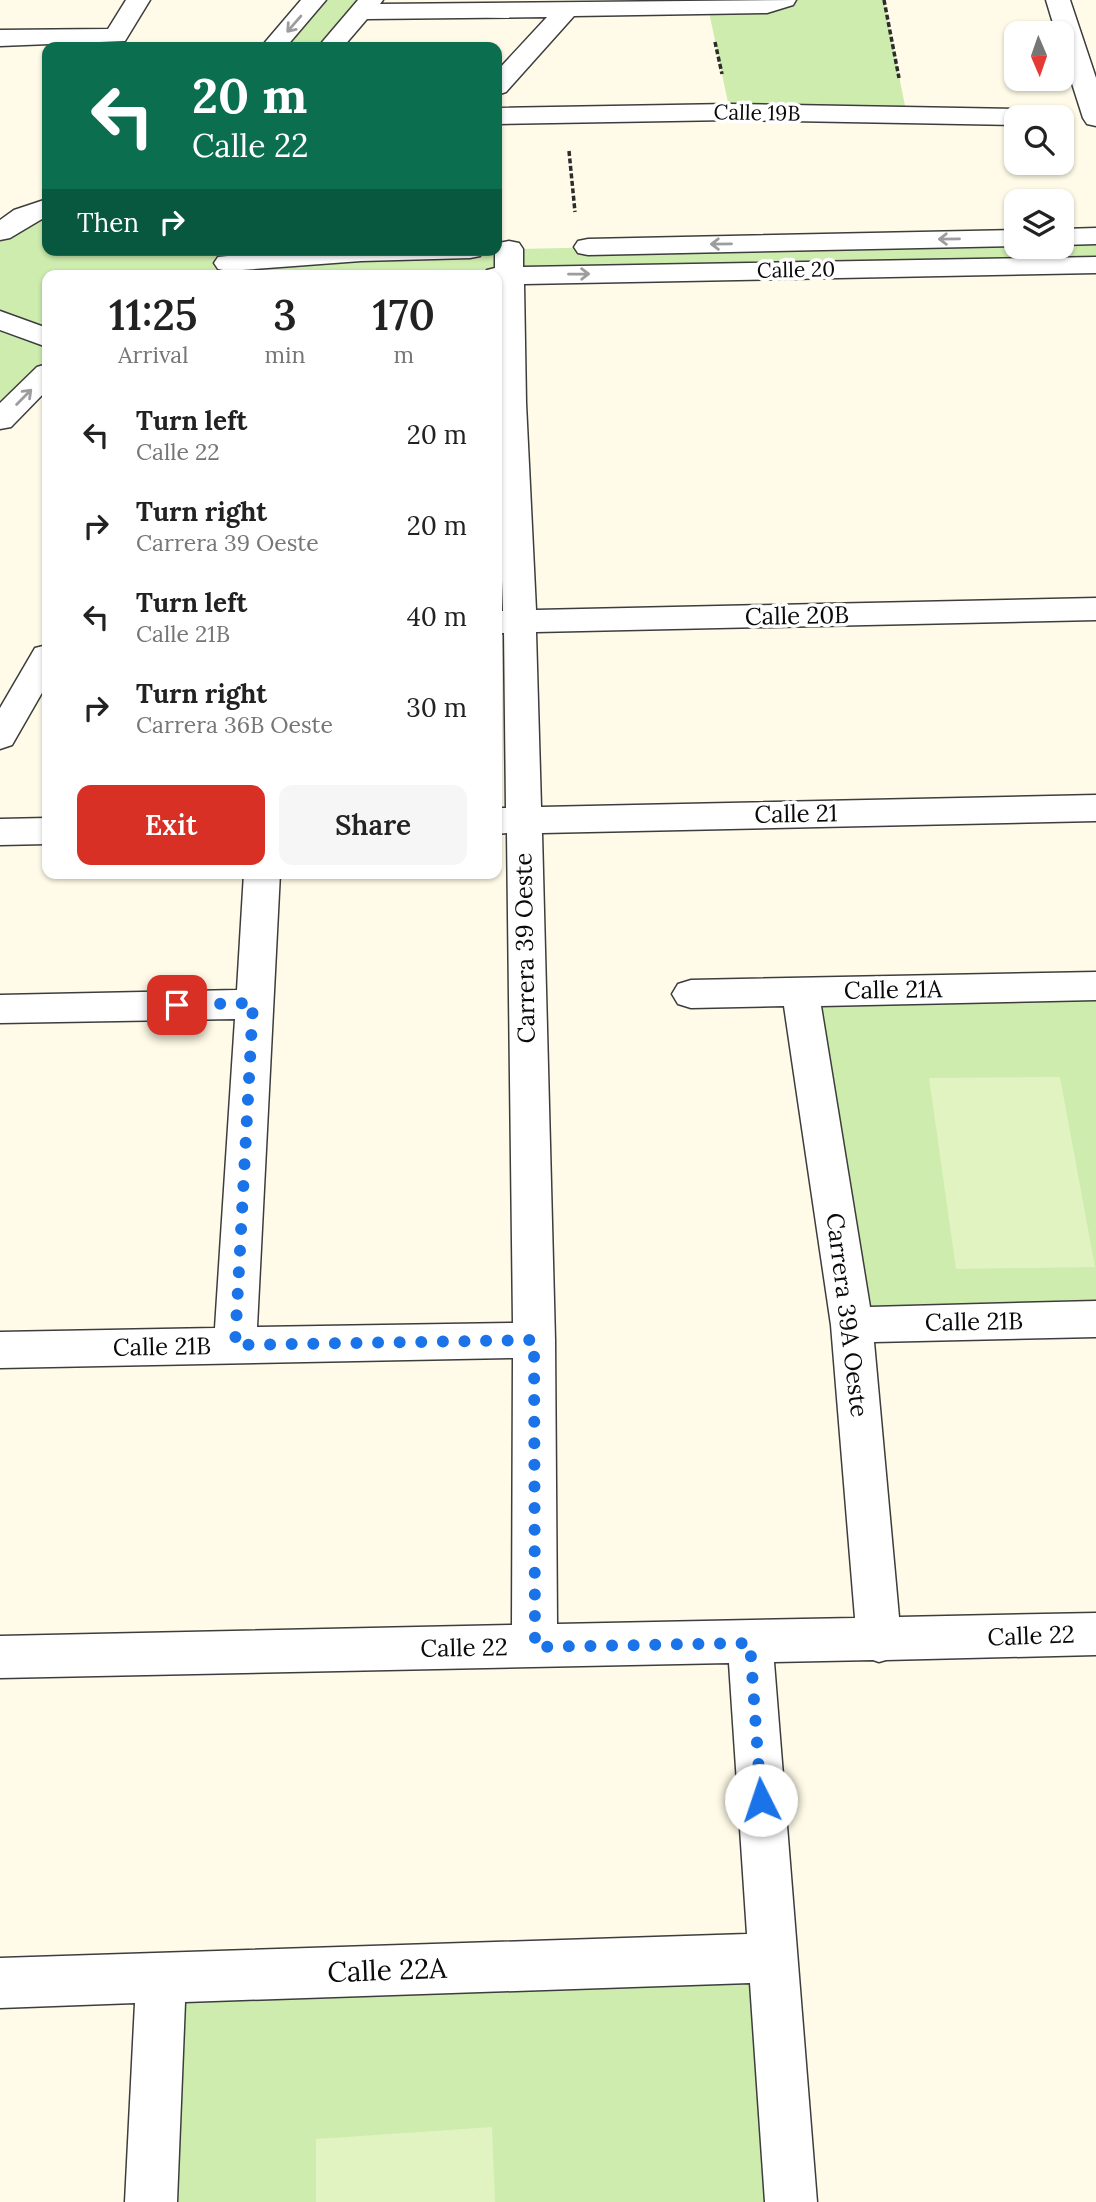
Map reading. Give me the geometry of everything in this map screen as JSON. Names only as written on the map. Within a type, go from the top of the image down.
[{"type":"street","points":[[0,38],[116,36],[138,0]]},
{"type":"street","points":[[277,42],[314,0]]},
{"type":"street","points":[[334,42],[365,6],[567,9],[708,7],[767,6],[784,0]]},
{"type":"street","points":[[1058,0],[1088,118]]},
{"type":"street","points":[[502,81],[567,9]]},
{"type":"street","name":"Calle 19B","points":[[502,116],[730,112],[1004,117]]},
{"type":"street","points":[[0,232],[24,216],[42,209]]},
{"type":"street","points":[[1074,237],[1096,236]]},
{"type":"street","name":"Calle 20","points":[[574,248],[1004,238]]},
{"type":"street","points":[[226,263],[305,256]]},
{"type":"street","name":"Calle 20","points":[[509,260],[1096,265]]},
{"type":"street","name":"Carrera 39 Oeste","points":[[509,260],[504,404],[510,821],[534,1340],[535,1647]]},
{"type":"street","points":[[2,325],[42,337]]},
{"type":"street","points":[[0,420],[42,378]]},
{"type":"street","name":"Calle 20B","points":[[509,622],[1096,609]]},
{"type":"street","points":[[0,737],[42,665]]},
{"type":"street","name":"Calle 21","points":[[510,821],[1096,808]]},
{"type":"street","points":[[0,832],[42,831]]},
{"type":"street","points":[[235,1345],[262,879]]},
{"type":"street","name":"Calle 21A","points":[[691,994],[1096,986]]},
{"type":"street","name":"Carrera 39A Oeste","points":[[800,992],[852,1325],[879,1640]]},
{"type":"street","points":[[0,1009],[253,1003]]},
{"type":"street","name":"Calle 21B","points":[[852,1325],[1096,1319]]},
{"type":"street","name":"Calle 21B","points":[[0,1350],[534,1340]]},
{"type":"street","name":"Calle 22","points":[[0,1657],[1096,1634]]},
{"type":"street","points":[[750,1643],[791,2202]]},
{"type":"street","name":"Calle 22A","points":[[0,1983],[773,1958]]},
{"type":"street","points":[[151,2202],[160,1978]]},
{"type":"path","points":[[884,0],[906,116]]},
{"type":"path","points":[[708,7],[730,112]]},
{"type":"path","points":[[568,148],[574,248]]},
{"type":"green space","points":[[314,0],[371,0],[334,42],[277,42]]},
{"type":"green space","points":[[784,0],[884,0],[907,116],[730,112],[708,7],[767,6]]},
{"type":"green space","points":[[42,209],[42,256],[227,256],[228,263],[358,256],[502,256],[502,249],[1004,238],[1004,259],[1074,259],[1074,237],[1096,236],[1096,265],[502,275],[502,270],[42,270],[42,378],[0,420],[0,331],[6,324],[0,320],[0,232],[24,216]]},
{"type":"green space","points":[[1096,990],[1096,1315],[859,1325],[808,996]]},
{"type":"green space","points":[[1060,1077],[1095,1267],[956,1269],[929,1078]]},
{"type":"green space","points":[[773,1958],[791,2202],[151,2202],[161,1978]]},
{"type":"green space","points":[[492,2127],[495,2202],[316,2202],[316,2139]]},
{"type":"route","points":[[177,1005],[253,1003],[235,1345],[534,1340],[535,1647],[750,1643],[761,1800]]}]
